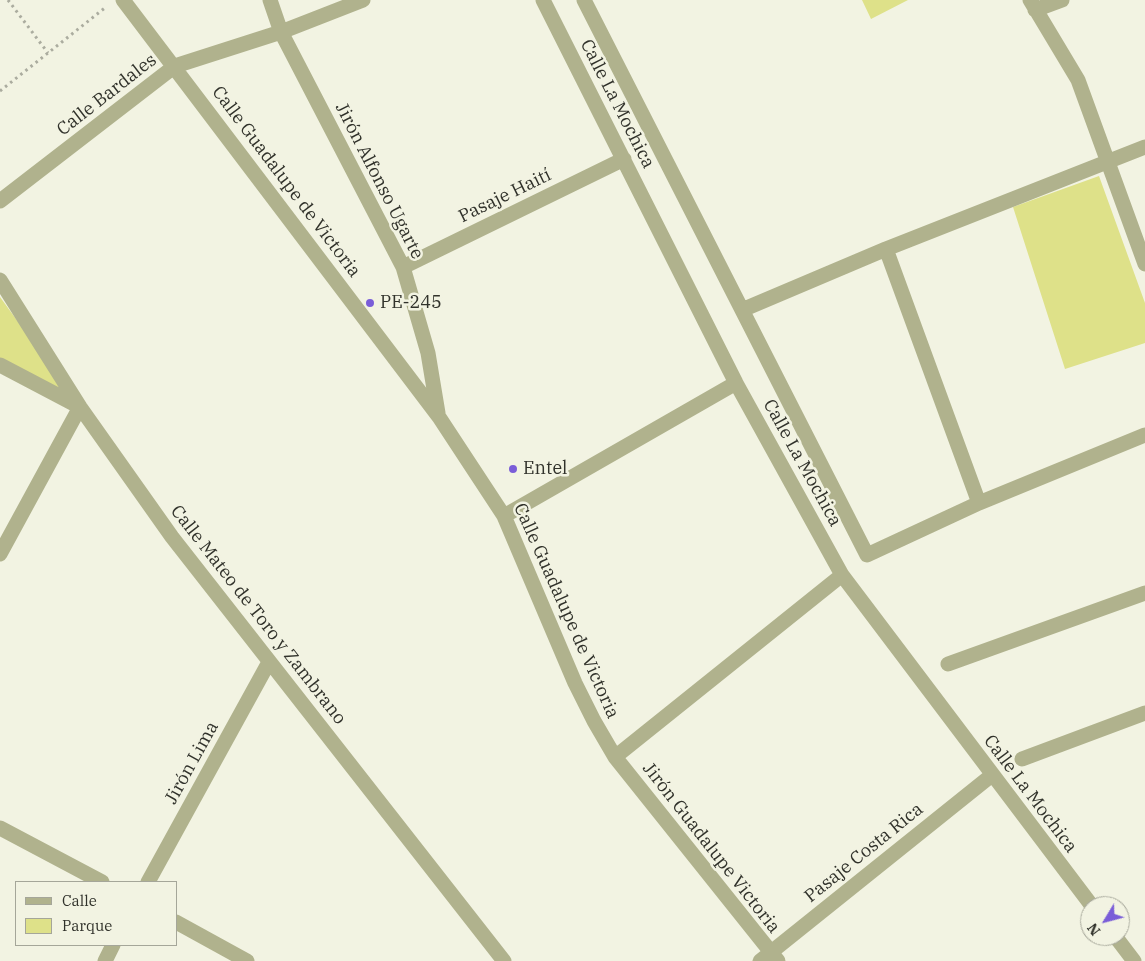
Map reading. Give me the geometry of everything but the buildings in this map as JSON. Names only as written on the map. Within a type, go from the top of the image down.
[{"type":"street","name":"Calle Guadalupe de Victoria","points":[[123,0],[175,66],[439,417],[504,516],[575,683],[615,757]]},
{"type":"street","name":"Jirón Alfonso Ugarte","points":[[270,0],[281,32],[404,267],[428,353],[439,417]]},
{"type":"street","name":"Calle Bardales","points":[[0,201],[175,66],[281,32],[363,0]]},
{"type":"street","name":"Calle La Mochica","points":[[542,0],[736,382],[842,575],[1084,896]]},
{"type":"street","name":"Calle La Mochica","points":[[584,0],[867,555],[979,502]]},
{"type":"street","points":[[1062,0],[1032,5],[1078,80],[1145,264]]},
{"type":"street","points":[[742,310],[886,249],[1145,147]]},
{"type":"street","name":"Pasaje Haití","points":[[404,267],[624,159]]},
{"type":"street","points":[[886,249],[979,502],[1145,435]]},
{"type":"street","name":"Calle Mateo de Toro y Zambrano","points":[[0,280],[80,407],[172,537],[504,961]]},
{"type":"street","points":[[0,365],[80,407],[0,554]]},
{"type":"street","points":[[504,516],[736,382]]},
{"type":"street","points":[[615,757],[842,575]]},
{"type":"street","points":[[948,664],[1145,593]]},
{"type":"street","name":"Jirón Lima","points":[[149,881],[269,662]]},
{"type":"street","points":[[1022,759],[1145,713]]},
{"type":"street","name":"Jirón Guadalupe Victoria","points":[[615,757],[769,958]]},
{"type":"street","name":"Pasaje Costa Rica","points":[[769,958],[992,775]]},
{"type":"street","points":[[0,828],[100,881]]},
{"type":"street","points":[[178,923],[247,961]]},
{"type":"street","points":[[105,961],[113,946]]},
{"type":"street","points":[[1123,946],[1134,961]]},
{"type":"path","points":[[8,0],[48,53]]},
{"type":"path","points":[[0,90],[108,6]]},
{"type":"green space","points":[[862,0],[908,0],[871,19]]},
{"type":"green space","points":[[1099,176],[1145,303],[1145,343],[1065,369],[1013,207]]},
{"type":"green space","points":[[0,297],[80,407],[0,359]]},
{"type":"place","name":"PE-245","points":[[370,303]]},
{"type":"place","name":"Entel","points":[[513,469]]}]
